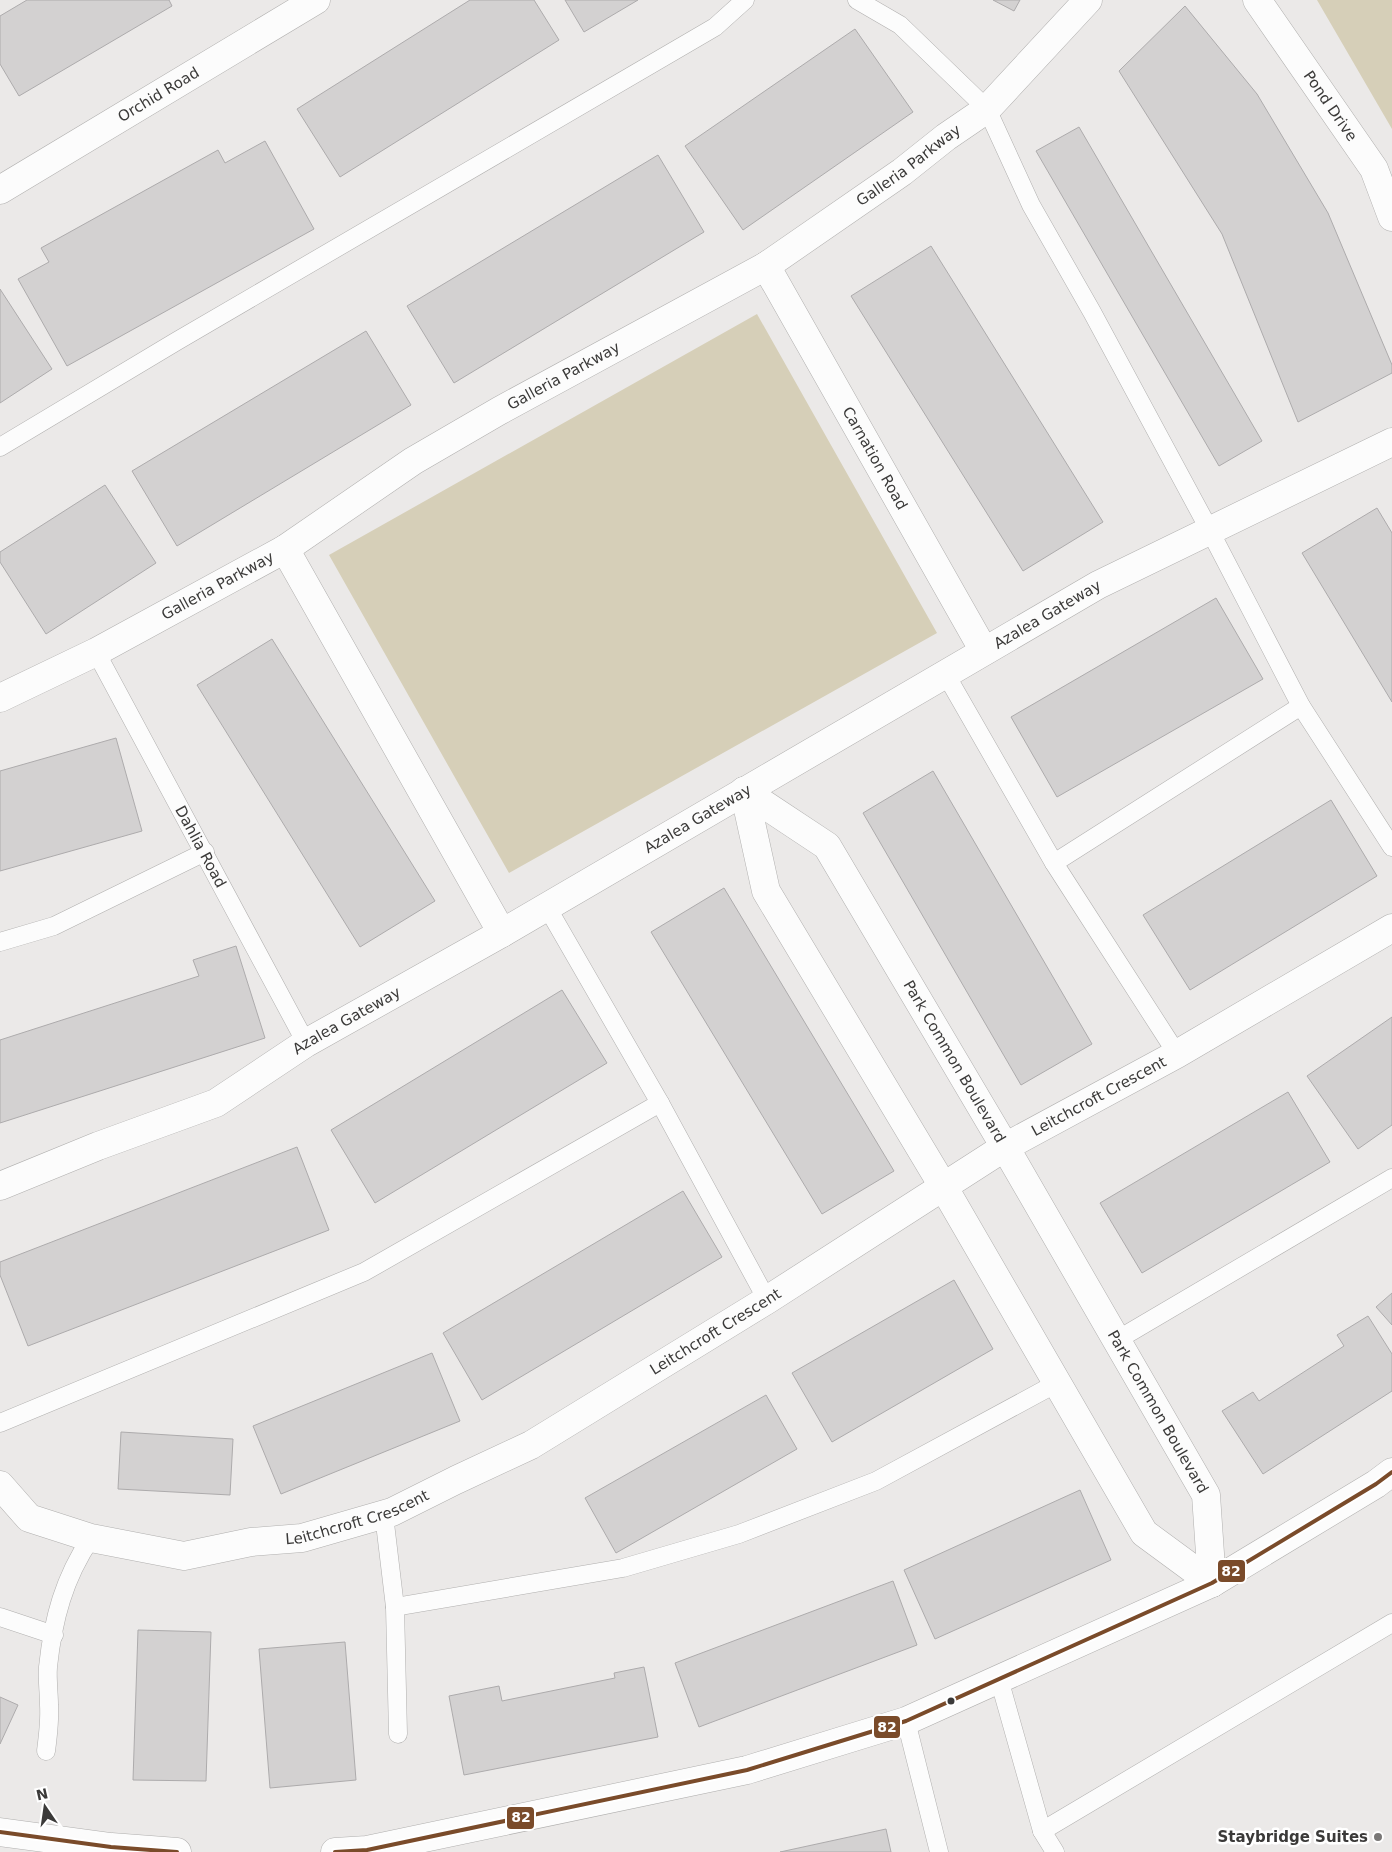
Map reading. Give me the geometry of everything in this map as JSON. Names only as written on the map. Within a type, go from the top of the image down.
[{"type":"street","name":"Orchid Road","points":[[0,190],[316,0]]},
{"type":"street","name":"Galleria Parkway","points":[[0,698],[96,652],[285,549],[422,456],[508,406],[766,266],[902,172],[946,137],[987,109],[1088,0]]},
{"type":"street","name":"Pond Drive","points":[[1257,0],[1374,169],[1392,218]]},
{"type":"street","name":"Carnation Road","points":[[766,266],[984,651]]},
{"type":"street","name":"Azalea Gateway","points":[[0,1186],[98,1146],[216,1102],[306,1043],[547,907],[1098,585],[1392,442]]},
{"type":"street","points":[[285,549],[502,933]]},
{"type":"street","points":[[744,791],[766,891],[943,1186],[1144,1533],[1212,1582]]},
{"type":"street","name":"Park Common Boulevard","points":[[744,791],[827,846],[1005,1147],[1206,1495],[1212,1582]]},
{"type":"street","name":"Leitchcroft Crescent","points":[[4,1495],[29,1518],[91,1538],[184,1556],[251,1542],[302,1538],[384,1515],[531,1445],[768,1300],[1005,1147],[1177,1054],[1392,928]]},
{"type":"street","points":[[335,1852],[367,1850],[747,1770],[906,1721],[1212,1582],[1376,1484],[1392,1472]]},
{"type":"street","points":[[0,1832],[47,1845],[177,1852]]},
{"type":"lane","points":[[0,447],[177,341],[714,27],[745,0]]},
{"type":"lane","points":[[857,0],[900,25],[987,109],[1031,205],[1092,312],[1210,531],[1301,706],[1392,847]]},
{"type":"lane","name":"Dahlia Road","points":[[96,652],[306,1043]]},
{"type":"lane","points":[[945,673],[1054,863],[1177,1054]]},
{"type":"lane","points":[[1054,863],[1301,706]]},
{"type":"lane","points":[[0,942],[54,926],[205,852]]},
{"type":"lane","points":[[547,907],[660,1103],[768,1300]]},
{"type":"lane","points":[[0,1423],[364,1272],[660,1103]]},
{"type":"lane","points":[[1117,1340],[1392,1178]]},
{"type":"lane","points":[[395,1606],[623,1568],[739,1534],[876,1481],[1057,1383]]},
{"type":"lane","points":[[384,1515],[395,1606],[398,1734]]},
{"type":"lane","points":[[46,1751],[49,1706],[48,1668],[59,1602],[76,1560],[91,1538]]},
{"type":"lane","points":[[0,1617],[54,1635]]},
{"type":"lane","points":[[1042,1830],[1392,1623]]},
{"type":"lane","points":[[999,1679],[1042,1830],[1056,1852]]},
{"type":"lane","points":[[906,1721],[939,1852]]},
{"type":"shaded area","points":[[1317,0],[1392,0],[1392,129]]},
{"type":"shaded area","points":[[757,314],[937,633],[509,873],[329,555]]},
{"type":"building","points":[[27,0],[169,0],[172,6],[19,96],[0,64],[0,16]]},
{"type":"building","points":[[470,0],[534,0],[559,40],[340,177],[297,109]]},
{"type":"building","points":[[565,0],[638,0],[584,32]]},
{"type":"building","points":[[993,0],[1020,0],[1014,11]]},
{"type":"building","points":[[1185,6],[1257,94],[1328,213],[1392,365],[1392,373],[1298,422],[1222,234],[1119,71]]},
{"type":"building","points":[[855,29],[913,112],[743,230],[685,146]]},
{"type":"building","points":[[1079,127],[1262,441],[1219,466],[1036,151]]},
{"type":"building","points":[[265,141],[314,229],[67,366],[18,279],[49,262],[41,248],[218,150],[225,163]]},
{"type":"building","points":[[658,155],[704,232],[454,383],[407,306]]},
{"type":"building","points":[[931,246],[1103,522],[1023,571],[851,296]]},
{"type":"building","points":[[0,289],[52,369],[0,403]]},
{"type":"building","points":[[366,331],[411,405],[177,546],[132,471]]},
{"type":"building","points":[[105,485],[156,563],[46,634],[0,562],[0,552]]},
{"type":"building","points":[[1377,508],[1392,533],[1392,702],[1302,553]]},
{"type":"building","points":[[1216,598],[1263,679],[1057,797],[1011,717]]},
{"type":"building","points":[[272,639],[435,901],[360,947],[197,685]]},
{"type":"building","points":[[116,738],[142,831],[0,871],[0,771]]},
{"type":"building","points":[[933,771],[1092,1044],[1021,1085],[863,813]]},
{"type":"building","points":[[1331,800],[1377,876],[1190,990],[1143,915]]},
{"type":"building","points":[[724,888],[894,1171],[822,1214],[651,932]]},
{"type":"building","points":[[236,946],[265,1038],[0,1123],[0,1040],[199,976],[193,960]]},
{"type":"building","points":[[562,990],[607,1063],[375,1203],[331,1130]]},
{"type":"building","points":[[1392,1017],[1392,1125],[1358,1149],[1307,1076]]},
{"type":"building","points":[[1288,1092],[1330,1162],[1142,1273],[1100,1203]]},
{"type":"building","points":[[297,1147],[329,1230],[28,1346],[0,1275],[0,1262]]},
{"type":"building","points":[[683,1191],[722,1257],[482,1400],[443,1333]]},
{"type":"building","points":[[954,1280],[993,1349],[832,1442],[792,1373]]},
{"type":"building","points":[[1392,1293],[1392,1325],[1376,1307]]},
{"type":"building","points":[[1368,1316],[1392,1354],[1392,1391],[1263,1474],[1222,1411],[1253,1392],[1259,1401],[1344,1346],[1337,1335]]},
{"type":"building","points":[[432,1353],[460,1421],[281,1494],[253,1426]]},
{"type":"building","points":[[766,1395],[797,1449],[616,1553],[585,1498]]},
{"type":"building","points":[[121,1432],[233,1439],[230,1495],[118,1489]]},
{"type":"building","points":[[1080,1490],[1111,1560],[935,1639],[904,1570]]},
{"type":"building","points":[[893,1581],[917,1645],[699,1727],[675,1663]]},
{"type":"building","points":[[138,1630],[211,1632],[206,1781],[133,1780]]},
{"type":"building","points":[[345,1642],[356,1780],[270,1788],[259,1649]]},
{"type":"building","points":[[644,1667],[658,1737],[464,1775],[449,1696],[499,1686],[502,1701],[615,1678],[614,1673]]},
{"type":"building","points":[[0,1697],[18,1705],[0,1744]]},
{"type":"building","points":[[886,1829],[891,1852],[780,1852]]},
{"type":"transit line","name":"82","points":[[335,1852],[367,1850],[747,1770],[906,1721],[1212,1583],[1376,1484],[1392,1472]]},
{"type":"transit line","name":"82","points":[[0,1832],[111,1847],[177,1852]]},
{"type":"place","name":"Staybridge Suites","points":[[1378,1837]]}]
